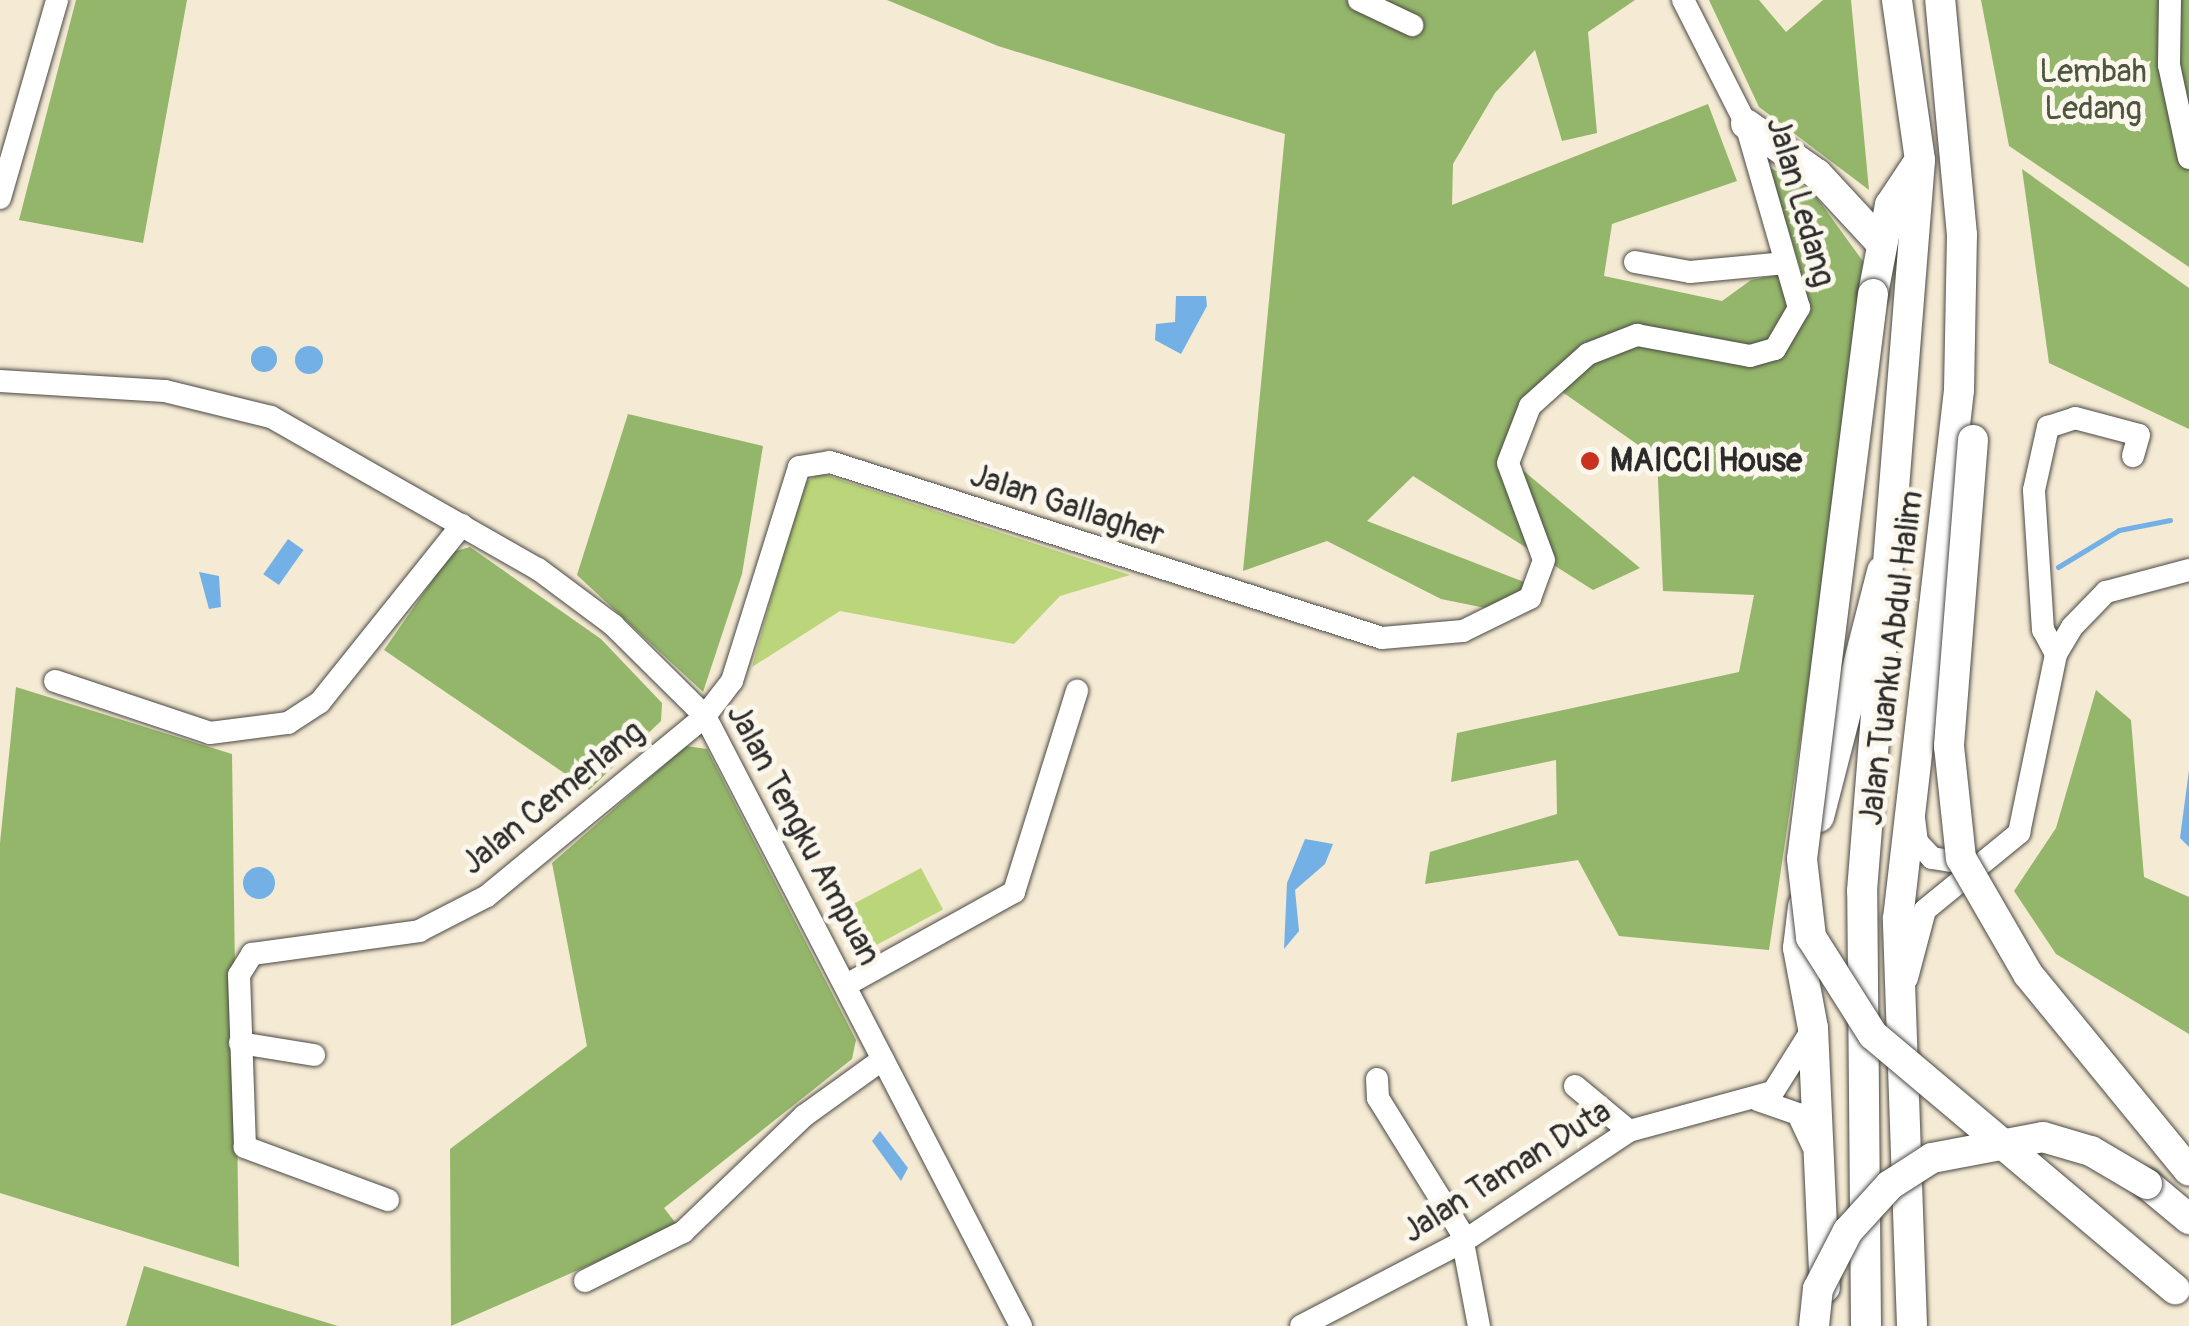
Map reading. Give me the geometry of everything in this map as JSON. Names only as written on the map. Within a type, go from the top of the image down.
[{"type":"main road","name":"Jalan Tuanku Abdul Halim","points":[[1866,1326],[1862,891],[1898,528],[1920,160],[1897,0]]},
{"type":"main road","points":[[1943,12],[1972,118],[1982,263],[1950,746],[1961,858],[2028,974],[2189,1171]]},
{"type":"main road","name":"Jalan Tuanku Abdul Halim","points":[[1912,1326],[1898,1030],[1909,784],[1958,390],[1962,235],[1943,12]]},
{"type":"main road","points":[[1746,124],[1817,174],[1881,244]]},
{"type":"main road","points":[[1920,160],[1890,205],[1873,294],[1802,859],[1811,936],[1874,1035],[2182,1294]]},
{"type":"main road","points":[[1827,1326],[1813,1028],[1798,948],[1808,867],[1868,610],[1898,528]]},
{"type":"main road","points":[[1814,1326],[1818,1289],[1848,1230],[1890,1185],[1970,1144],[2043,1138],[2091,1151],[2189,1220]]},
{"type":"street","points":[[0,198],[56,0]]},
{"type":"street","points":[[1358,0],[1412,26]]},
{"type":"street","name":"Jalan Ledang","points":[[1544,560],[1508,463],[1530,406],[1588,354],[1637,336],[1668,334],[1750,356],[1776,350],[1798,308],[1746,124],[1683,0]]},
{"type":"street","points":[[2170,0],[2169,66],[2189,158]]},
{"type":"street","points":[[1635,262],[1690,272],[1786,263]]},
{"type":"street","name":"Jalan Tengku Ampuan","points":[[0,382],[165,391],[272,417],[462,525],[613,625],[705,716],[848,984],[882,1059],[1021,1326]]},
{"type":"street","points":[[2056,654],[2044,630],[2034,490],[2048,427],[2075,418],[2138,434],[2134,456]]},
{"type":"street","name":"Jalan Gallagher","points":[[705,716],[732,681],[799,467],[817,462],[1382,638],[1462,631],[1512,610],[1542,581],[1544,560]]},
{"type":"street","points":[[55,681],[210,734],[288,723],[320,702],[462,525]]},
{"type":"street","points":[[1898,1030],[1924,910],[2019,833],[2056,654],[2106,592],[2189,570]]},
{"type":"street","points":[[848,984],[1014,892],[1077,691]]},
{"type":"street","name":"Jalan Cemerlang","points":[[388,1200],[252,1156],[240,1043],[239,974],[252,954],[419,931],[488,896],[705,716]]},
{"type":"street","points":[[1909,784],[1917,842],[1952,867],[1980,864]]},
{"type":"street","name":"Jalan Taman Duta","points":[[1301,1326],[1464,1241],[1629,1131],[1758,1100],[1790,1077],[1813,1028]]},
{"type":"street","points":[[240,1043],[314,1055]]},
{"type":"street","points":[[585,1280],[683,1232],[804,1116],[882,1059]]},
{"type":"street","points":[[1574,1086],[1629,1131]]},
{"type":"street","points":[[1371,1088],[1464,1241],[1479,1326]]},
{"type":"street","points":[[1758,1100],[1798,1114],[1818,1159]]},
{"type":"green space","points":[[76,0],[187,0],[143,243],[19,220]]},
{"type":"green space","points":[[887,0],[1635,0],[1588,32],[1597,133],[1562,141],[1535,50],[1495,93],[1453,164],[1452,205],[1708,104],[1737,181],[1612,224],[1604,276],[1722,301],[1751,280],[1801,271],[1769,167],[1812,191],[1870,271],[1769,950],[1619,936],[1578,860],[1425,884],[1430,852],[1557,814],[1556,760],[1451,782],[1457,733],[1739,672],[1754,595],[1663,591],[1657,458],[1545,380],[1502,453],[1640,568],[1593,590],[1413,476],[1367,521],[1532,585],[1500,611],[1441,599],[1327,541],[1243,571],[1285,134],[998,46]]},
{"type":"green space","points":[[1709,0],[1759,0],[1786,32],[1823,0],[1851,0],[1869,190],[1759,107]]},
{"type":"green space","name":"Lembah Ledang","points":[[1981,0],[2189,0],[2189,267],[2009,146]]},
{"type":"green space","points":[[2022,169],[2189,288],[2189,429],[2049,363]]},
{"type":"green space","points":[[628,414],[763,446],[742,574],[703,692],[577,575]]},
{"type":"green space","points":[[820,473],[1130,575],[1060,596],[1014,644],[840,611],[752,667],[803,484]]},
{"type":"green space","points":[[470,547],[601,639],[662,703],[661,721],[589,790],[384,650],[452,552]]},
{"type":"green space","points":[[16,687],[232,754],[239,1267],[0,1193],[0,843]]},
{"type":"green space","points":[[2096,690],[2131,720],[2144,877],[2189,897],[2189,1034],[2056,954],[2014,891],[2056,828]]},
{"type":"green space","points":[[686,746],[707,749],[856,1040],[852,1059],[664,1208],[678,1226],[451,1326],[450,1149],[587,1046],[552,863]]},
{"type":"green space","points":[[921,868],[943,909],[863,952],[841,911]]},
{"type":"green space","points":[[144,1266],[256,1301],[338,1326],[126,1326]]},
{"type":"water","points":[[1176,296],[1206,296],[1207,306],[1181,354],[1155,340],[1156,324],[1175,322]]},
{"type":"water","points":[[264,346],[273,350],[277,359],[273,368],[264,372],[255,368],[251,359],[255,350]]},
{"type":"water","points":[[309,346],[319,350],[323,360],[319,370],[309,374],[299,370],[295,360],[299,350]]},
{"type":"water","points":[[288,539],[304,550],[279,585],[263,574]]},
{"type":"water","points":[[199,572],[219,576],[221,607],[209,609]]},
{"type":"water","points":[[2189,770],[2189,847],[2180,838]]},
{"type":"water","points":[[1305,839],[1333,844],[1325,864],[1295,890],[1299,931],[1284,949],[1287,883]]},
{"type":"water","points":[[259,867],[270,872],[275,883],[270,894],[259,899],[248,894],[243,883],[248,872]]},
{"type":"water","points":[[880,1131],[908,1168],[901,1181],[872,1141]]},
{"type":"waterway","points":[[2058,567],[2119,530],[2170,520]]},
{"type":"place","name":"MAICCI House","points":[[1590,461]]}]
